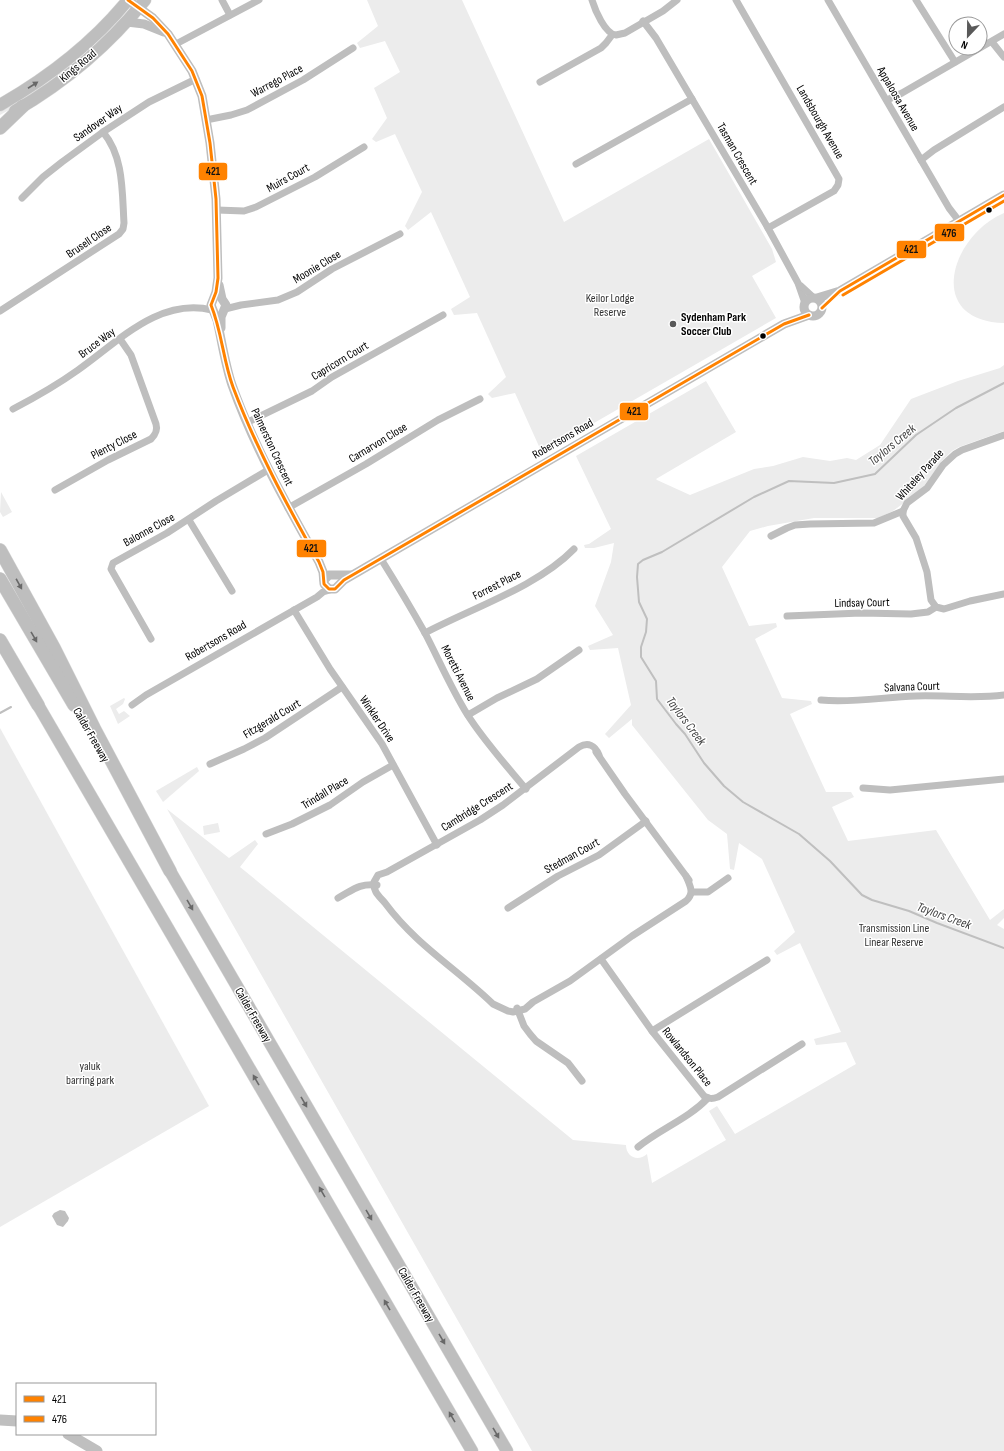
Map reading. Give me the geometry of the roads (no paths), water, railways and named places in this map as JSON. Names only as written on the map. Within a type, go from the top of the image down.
[{"type":"highway","points":[[0,128],[23,106]]},
{"type":"highway","points":[[0,550],[54,648],[94,728],[170,871]]},
{"type":"highway","name":"Calder Freeway","points":[[0,579],[170,871]]},
{"type":"highway","points":[[0,640],[38,705]]},
{"type":"highway","points":[[0,650],[38,705]]},
{"type":"main road","name":"Kings Road","points":[[0,105],[38,82],[69,60],[103,28],[128,0]]},
{"type":"main road","name":"Kings Road","points":[[0,120],[54,86],[78,68],[127,22],[142,4]]},
{"type":"main road","points":[[38,705],[472,1451]]},
{"type":"main road","name":"Calder Freeway","points":[[170,871],[507,1451]]},
{"type":"street","name":"Palmerston Crescent","points":[[128,0],[142,4],[168,34],[176,44],[196,79],[202,96],[206,120],[217,210],[218,305],[220,335],[232,384],[268,470],[319,562],[323,572],[329,578],[339,581],[336,587]]},
{"type":"street","points":[[222,0],[230,16]]},
{"type":"street","points":[[176,44],[259,0]]},
{"type":"street","points":[[592,0],[603,23],[612,35],[625,33],[677,0]]},
{"type":"street","name":"Landsbourgh Avenue","points":[[736,0],[839,179],[838,186],[834,191],[768,228]]},
{"type":"street","name":"Appaloosa Avenue","points":[[828,0],[949,208],[951,215],[957,222]]},
{"type":"street","points":[[916,0],[942,43],[948,50],[953,64]]},
{"type":"street","name":"Tasman Crescent","points":[[646,20],[768,228],[798,283],[804,304]]},
{"type":"street","points":[[127,22],[144,24],[168,34]]},
{"type":"street","points":[[888,102],[1004,34]]},
{"type":"street","points":[[540,82],[601,48],[612,35]]},
{"type":"street","points":[[994,41],[1002,49],[1004,56]]},
{"type":"street","name":"Warrego Place","points":[[206,120],[247,110],[303,80],[353,48]]},
{"type":"street","name":"Sandover Way","points":[[22,198],[43,177],[103,132],[149,102],[196,79]]},
{"type":"street","points":[[576,164],[692,99]]},
{"type":"street","points":[[920,158],[927,151],[934,150],[1004,107]]},
{"type":"street","name":"Brusell Close","points":[[0,311],[119,234],[123,229],[124,216],[119,169],[115,153],[103,132]]},
{"type":"street","name":"Muirs Court","points":[[217,210],[244,211],[256,208],[315,177],[364,147]]},
{"type":"street","points":[[840,291],[808,299],[804,304],[805,311],[809,315],[817,314],[840,291],[1004,195]]},
{"type":"street","name":"Moonie Close","points":[[218,305],[278,300],[297,292],[332,269],[400,234]]},
{"type":"street","name":"Tasman Crescent","points":[[798,283],[815,298]]},
{"type":"street","points":[[815,298],[821,302],[822,308]]},
{"type":"street","name":"Robertsons Road","points":[[784,324],[804,304]]},
{"type":"street","name":"Bruce Way","points":[[13,409],[53,387],[142,323],[161,314],[183,307],[218,305]]},
{"type":"street","name":"Capricorn Court","points":[[248,422],[312,391],[332,377],[443,315]]},
{"type":"street","name":"Robertsons Road","points":[[132,705],[784,324],[809,315]]},
{"type":"street","name":"Plenty Close","points":[[55,490],[108,460],[151,439],[155,434],[157,428],[156,424],[131,355],[120,339]]},
{"type":"street","name":"Carnarvon Close","points":[[288,508],[366,464],[398,443],[438,420],[480,399]]},
{"type":"street","name":"Whiteley Parade","points":[[936,606],[931,600],[927,572],[916,538],[903,516],[903,511],[907,503],[927,488],[943,465],[954,454],[1004,435]]},
{"type":"street","name":"Balonne Close","points":[[151,639],[111,569],[112,565],[115,561],[167,534],[216,501],[268,470]]},
{"type":"street","points":[[771,536],[795,525],[874,523],[903,511]]},
{"type":"street","points":[[189,520],[232,591]]},
{"type":"street","name":"Forrest Place","points":[[425,633],[497,599],[522,585],[544,572],[567,556],[574,549]]},
{"type":"street","name":"Moretti Avenue","points":[[381,559],[425,633],[452,689],[468,715],[484,738],[526,789]]},
{"type":"street","name":"Robertsons Road","points":[[329,578],[354,574]]},
{"type":"street","points":[[329,578],[327,588],[336,587]]},
{"type":"street","points":[[312,599],[329,578]]},
{"type":"street","points":[[936,606],[944,609],[970,601],[1004,594]]},
{"type":"street","name":"Lindsay Court","points":[[787,616],[861,613],[911,614],[928,612],[936,606]]},
{"type":"street","name":"Winkler Drive","points":[[294,610],[342,687],[382,744],[437,845]]},
{"type":"street","points":[[468,715],[537,678],[579,650]]},
{"type":"street","name":"Fitzgerald Court","points":[[210,764],[265,738],[342,687]]},
{"type":"street","name":"Salvana Court","points":[[821,700],[841,702],[917,696],[976,698],[1004,695]]},
{"type":"street","name":"Cambridge Crescent","points":[[375,885],[387,872],[480,820],[526,789],[573,753],[588,746],[599,755],[625,794],[686,876],[694,893]]},
{"type":"street","name":"Trindall Place","points":[[266,834],[292,824],[330,805],[363,782],[393,765]]},
{"type":"street","points":[[863,788],[890,790],[1004,779]]},
{"type":"street","name":"Stedman Court","points":[[508,908],[554,879],[599,855],[646,822]]},
{"type":"street","points":[[338,898],[361,885],[375,885],[382,899],[414,938],[484,996],[503,1007],[517,1009],[533,1002],[570,981],[644,928],[678,907],[694,893],[711,890],[728,878]]},
{"type":"street","name":"Rowlandson Place","points":[[601,959],[652,1031],[704,1096],[708,1098],[718,1097],[802,1044]]},
{"type":"street","points":[[652,1031],[767,960]]},
{"type":"street","points":[[517,1009],[524,1026],[533,1038],[568,1063],[582,1081]]},
{"type":"street","points":[[638,1147],[700,1106],[708,1098]]},
{"type":"waterway","name":"Taylors Creek","points":[[1004,383],[956,408],[916,435],[875,474],[834,483],[789,481],[754,497],[662,552],[643,560],[638,564],[637,577],[639,602],[647,619],[646,632],[641,647],[641,657],[656,681],[657,699],[685,734],[704,763],[724,786],[743,802],[799,834],[830,861],[862,895],[872,900],[909,911],[1004,948]]},
{"type":"waterway","points":[[0,713],[11,707]]},
{"type":"waterway","points":[[0,1420],[16,1421]]},
{"type":"waterway","points":[[70,1435],[97,1451]]},
{"type":"place","name":"Sydenham Park Soccer Club","points":[[673,324]]},
{"type":"park label","name":"Keilor Lodge Reserve","points":[[610,305]]},
{"type":"park label","name":"Transmission Line Linear Reserve","points":[[894,935]]},
{"type":"park label","name":"yaluk barring park","points":[[90,1073]]}]
